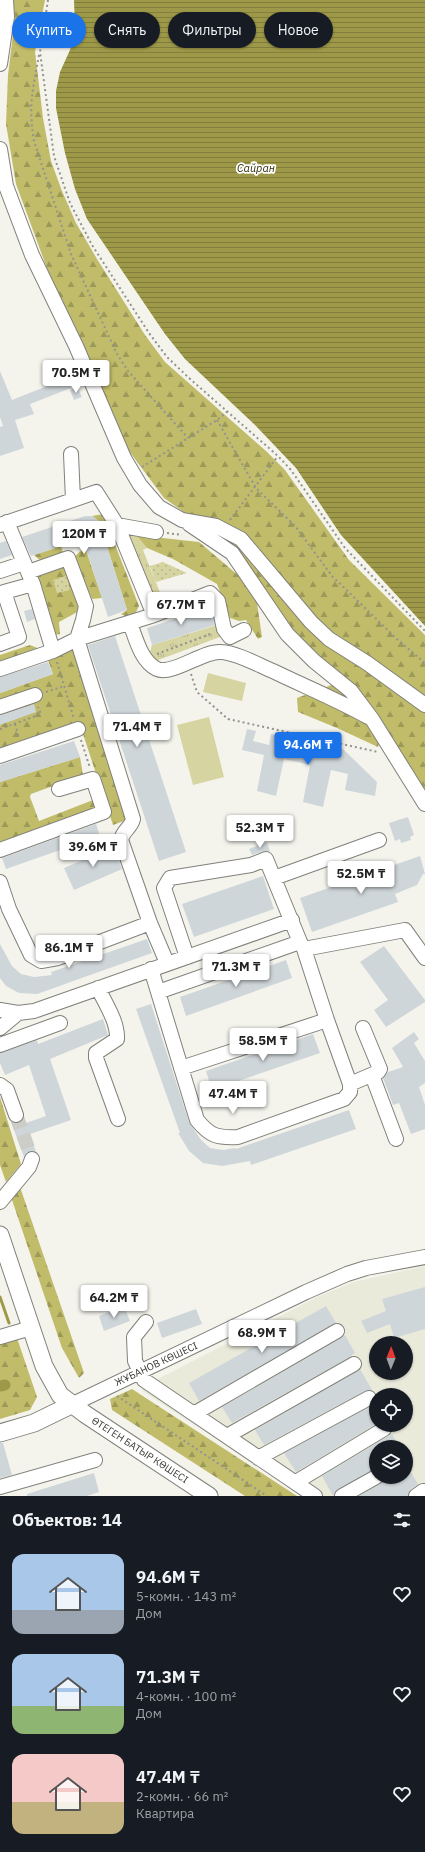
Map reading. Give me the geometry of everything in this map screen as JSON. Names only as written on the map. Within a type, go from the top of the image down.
[{"type":"main road","name":"ӨТЕГЕН БАТЫР КӨШЕСІ","points":[[0,1235],[31,1328],[51,1380],[60,1395],[71,1405],[208,1496]]},
{"type":"main road","name":"ЖҰБАНОВ КӨШЕСІ","points":[[0,1433],[34,1423],[71,1405]]},
{"type":"street","points":[[0,64],[7,18],[6,0]]},
{"type":"street","points":[[0,150],[6,186],[32,255],[76,346],[124,458],[140,486],[159,507],[213,538],[232,552],[288,634],[314,661],[351,691],[372,719],[425,804]]},
{"type":"street","points":[[71,454],[73,500]]},
{"type":"street","points":[[53,651],[28,573],[3,523],[96,492],[117,525],[154,615]]},
{"type":"street","points":[[182,520],[223,528],[241,539],[311,622],[329,639],[425,705]]},
{"type":"street","points":[[117,525],[156,532]]},
{"type":"street","points":[[0,644],[19,637],[4,592],[28,573],[68,558],[86,606],[76,639],[133,819],[132,825],[122,833],[122,840],[150,923],[167,964]]},
{"type":"street","points":[[0,571],[28,573]]},
{"type":"street","points":[[0,669],[53,651],[76,639],[154,615],[210,593],[218,601],[224,629],[230,637],[244,630]]},
{"type":"street","points":[[130,623],[144,658],[158,669],[164,670],[187,664],[200,657],[220,652],[251,662],[346,705],[372,719]]},
{"type":"street","points":[[0,707],[35,695]]},
{"type":"street","points":[[0,756],[78,729]]},
{"type":"street","points":[[0,850],[104,812],[93,779],[59,789]]},
{"type":"street","points":[[274,878],[379,840]]},
{"type":"street","points":[[151,969],[197,1120],[207,1132],[222,1138],[238,1137],[344,1099],[350,1092],[350,1084],[302,946],[266,859],[251,865],[170,878],[164,888],[187,957]]},
{"type":"street","points":[[0,882],[9,908],[31,955],[42,961],[58,958],[150,923]]},
{"type":"street","points":[[0,1010],[18,1013],[34,1011],[292,920]]},
{"type":"street","points":[[158,992],[302,946],[405,930],[425,958]]},
{"type":"street","points":[[98,988],[114,1022],[117,1039],[96,1053],[96,1058],[118,1119]]},
{"type":"street","points":[[0,1028],[18,1013]]},
{"type":"street","points":[[181,1068],[327,1020]]},
{"type":"street","points":[[0,1044],[60,1023]]},
{"type":"street","points":[[350,1084],[372,1075],[380,1069],[363,1028]]},
{"type":"street","points":[[372,1075],[396,1139]]},
{"type":"street","points":[[0,1085],[7,1090],[16,1115]]},
{"type":"street","points":[[0,1202],[29,1167],[32,1160]]},
{"type":"street","name":"ЖҰБАНОВ КӨШЕСІ","points":[[71,1405],[306,1292],[347,1274],[366,1268],[425,1257]]},
{"type":"street","points":[[146,1322],[134,1337],[135,1361],[144,1380],[315,1496]]},
{"type":"street","points":[[0,1337],[31,1328]]},
{"type":"street","points":[[191,1412],[197,1412],[337,1330]]},
{"type":"street","points":[[227,1436],[354,1364]]},
{"type":"street","points":[[258,1458],[368,1398]]},
{"type":"street","points":[[296,1482],[379,1432]]},
{"type":"street","points":[[0,1487],[95,1460]]},
{"type":"street","points":[[342,1496],[369,1481]]},
{"type":"path","points":[[48,0],[40,52],[30,100],[34,141],[71,254],[117,354],[128,371],[188,438]]},
{"type":"path","points":[[40,52],[54,156],[70,203],[92,245],[149,333],[167,356],[189,378],[278,456],[298,480],[345,548],[425,631]]},
{"type":"path","points":[[132,472],[217,420],[228,411]]},
{"type":"path","points":[[217,420],[256,488],[295,526],[332,576],[398,640],[425,663]]},
{"type":"path","points":[[223,528],[256,488],[278,456]]},
{"type":"path","points":[[144,658],[224,629]]},
{"type":"path","points":[[53,651],[93,779]]},
{"type":"path","points":[[187,664],[197,692],[228,719],[394,755]]},
{"type":"path","points":[[0,729],[41,714],[35,695],[64,686]]},
{"type":"path","points":[[114,1394],[267,1496]]},
{"type":"shaded area","points":[[425,1266],[425,1496],[303,1496],[141,1390],[148,1384],[319,1296],[354,1282]]},
{"type":"green space","points":[[13,0],[45,0],[43,12],[14,12]]},
{"type":"green space","points":[[12,42],[12,48],[36,48],[43,118],[51,161],[62,191],[76,223],[97,259],[145,335],[165,362],[266,451],[285,470],[349,560],[425,635],[425,800],[354,686],[296,635],[240,552],[164,498],[129,451],[48,271],[16,184],[6,124],[8,75]]},
{"type":"green space","points":[[103,514],[139,606],[135,614],[127,617],[121,614],[127,610],[99,521],[92,516]]},
{"type":"green space","points":[[136,535],[147,548],[143,550],[161,595],[157,597],[159,601],[157,605],[128,539],[130,536]]},
{"type":"green space","points":[[136,535],[199,542],[239,576],[257,603],[262,637],[258,639],[246,620],[239,621],[230,618],[217,584],[173,559],[147,548]]},
{"type":"green space","points":[[61,546],[64,555],[42,562],[34,555]]},
{"type":"green space","points":[[85,547],[102,598],[92,599],[74,557]]},
{"type":"green space","points":[[163,562],[187,573],[156,582],[150,566]]},
{"type":"green space","points":[[65,564],[81,610],[59,622],[60,634],[51,636],[32,573]]},
{"type":"green space","points":[[66,576],[70,590],[57,593],[53,580]]},
{"type":"green space","points":[[217,625],[220,637],[153,662],[150,652],[152,645]]},
{"type":"green space","points":[[30,645],[45,651],[0,665],[0,655]]},
{"type":"green space","points":[[73,645],[129,819],[113,825],[80,725],[0,753],[0,693],[53,674],[48,660]]},
{"type":"green space","points":[[208,673],[246,683],[242,701],[203,692]]},
{"type":"green space","points":[[334,684],[344,690],[380,738],[378,747],[298,712],[297,698]]},
{"type":"green space","points":[[209,717],[224,777],[193,785],[177,725]]},
{"type":"green space","points":[[80,757],[83,775],[31,794],[30,797],[39,821],[93,800],[96,812],[0,845],[0,782]]},
{"type":"green space","points":[[0,1097],[21,1164],[6,1182],[0,1165]]},
{"type":"green space","points":[[20,1187],[84,1373],[79,1378],[62,1348],[11,1197]]},
{"type":"green space","points":[[17,1338],[37,1397],[30,1410],[0,1419],[0,1343]]},
{"type":"green space","points":[[132,1389],[297,1496],[245,1496],[112,1410],[110,1399]]},
{"type":"water","name":"Сайран","points":[[74,0],[425,0],[425,626],[341,535],[296,468],[255,425],[185,359],[165,334],[87,219],[75,189],[65,153],[56,108],[56,91],[60,72],[71,48],[86,48],[86,12],[74,12]]},
{"type":"building","points":[[0,371],[12,400],[67,378],[71,388],[30,404],[34,414],[15,420],[24,448],[0,456],[0,427],[3,426],[0,417]]},
{"type":"building","points":[[77,387],[82,397],[74,400],[70,390]]},
{"type":"building","points":[[85,516],[92,516],[99,521],[127,610],[108,617],[83,539],[31,556],[22,537]]},
{"type":"building","points":[[6,541],[12,555],[0,559],[0,543]]},
{"type":"building","points":[[211,607],[215,625],[152,645],[147,628]]},
{"type":"building","points":[[32,609],[35,619],[27,622],[24,611]]},
{"type":"building","points":[[115,636],[186,852],[159,861],[88,645]]},
{"type":"building","points":[[48,662],[53,674],[0,693],[0,677]]},
{"type":"building","points":[[34,704],[36,712],[0,725],[0,715]]},
{"type":"building","points":[[247,729],[256,731],[253,741],[269,745],[271,734],[343,749],[377,782],[375,796],[345,790],[348,774],[331,770],[323,807],[303,802],[310,765],[284,759],[276,796],[257,791],[264,755],[242,750]]},
{"type":"building","points":[[74,741],[80,757],[0,782],[0,765]]},
{"type":"building","points":[[408,817],[414,835],[410,837],[411,840],[401,843],[400,839],[395,841],[389,823]]},
{"type":"building","points":[[96,824],[100,836],[6,869],[2,858]]},
{"type":"building","points":[[267,842],[270,852],[263,851],[252,855],[249,849]]},
{"type":"building","points":[[114,847],[122,869],[74,890],[64,868]]},
{"type":"building","points":[[420,856],[425,874],[423,874],[417,885],[395,894],[398,902],[312,932],[300,898]]},
{"type":"building","points":[[263,876],[274,909],[194,937],[182,904]]},
{"type":"building","points":[[147,939],[152,953],[37,994],[19,993],[6,986],[0,978],[0,944],[12,966],[21,974],[34,977],[52,975],[51,972]]},
{"type":"building","points":[[384,946],[425,1000],[425,1002],[386,1027],[374,1010],[388,1000],[360,962]]},
{"type":"building","points":[[286,960],[292,978],[186,1016],[180,997]]},
{"type":"building","points":[[151,1004],[189,1122],[201,1140],[210,1148],[223,1150],[236,1149],[349,1110],[356,1129],[251,1165],[250,1161],[222,1166],[203,1163],[189,1151],[178,1133],[180,1133],[136,1009]]},
{"type":"building","points":[[103,1019],[108,1035],[50,1059],[71,1120],[30,1134],[36,1152],[27,1152],[24,1157],[11,1122],[19,1123],[24,1117],[26,1123],[46,1116],[29,1065],[5,1075],[0,1063],[0,1053],[37,1040],[38,1044]]},
{"type":"building","points":[[414,1032],[419,1039],[414,1043],[425,1061],[425,1083],[419,1087],[425,1105],[425,1129],[411,1134],[399,1103],[393,1105],[383,1078],[388,1072],[403,1067],[392,1048]]},
{"type":"building","points":[[313,1034],[320,1053],[212,1090],[206,1071]]},
{"type":"building","points":[[425,1287],[425,1329],[401,1336],[393,1336],[390,1324],[367,1333],[361,1321],[386,1311],[382,1299]]},
{"type":"building","points":[[124,1306],[130,1321],[104,1331],[99,1316]]},
{"type":"building","points":[[326,1306],[336,1323],[199,1401],[189,1383]]},
{"type":"building","points":[[196,1309],[202,1324],[162,1338],[157,1323]]},
{"type":"building","points":[[345,1335],[355,1353],[352,1356],[232,1423],[222,1407]]},
{"type":"building","points":[[360,1369],[371,1388],[369,1388],[369,1390],[365,1391],[264,1445],[255,1430]]},
{"type":"building","points":[[369,1407],[369,1428],[296,1472],[284,1453]]},
{"type":"building","points":[[392,1434],[395,1440],[382,1440]]},
{"type":"building","points":[[0,1443],[3,1443],[12,1475],[0,1478]]},
{"type":"building","points":[[369,1448],[369,1473],[338,1489],[333,1496],[322,1476]]},
{"type":"building","points":[[94,1473],[99,1492],[87,1496],[27,1496],[27,1494]]},
{"type":"building","points":[[413,1476],[418,1484],[411,1489],[408,1496],[359,1496],[380,1484],[413,1484]]},
{"type":"waterway","points":[[0,1297],[9,1323]]},
{"type":"waterway","points":[[0,1386],[5,1385]]},
{"type":"tunnel","points":[[16,1115],[32,1159]]}]
